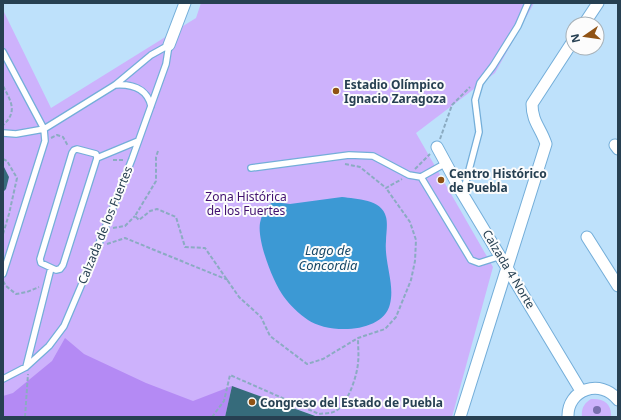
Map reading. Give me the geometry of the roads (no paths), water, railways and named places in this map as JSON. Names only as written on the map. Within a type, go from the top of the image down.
[{"type":"street","name":"Calzada de los Fuertes","points":[[169,45],[185,3]]},
{"type":"street","points":[[589,16],[598,3]]},
{"type":"street","points":[[460,417],[546,144],[543,134],[532,114],[532,104],[565,53]]},
{"type":"street","name":"Calzada 4 Norte","points":[[437,147],[462,193],[508,267],[581,391]]},
{"type":"street","points":[[587,238],[618,286]]},
{"type":"street","points":[[568,417],[570,404],[581,391],[594,388],[613,390],[618,400]]},
{"type":"lane","points":[[462,193],[478,132],[475,100],[480,82],[493,66],[518,26],[528,3]]},
{"type":"lane","points":[[3,133],[16,134],[44,129],[115,85],[151,55],[169,45]]},
{"type":"lane","name":"Calzada de los Fuertes","points":[[3,379],[26,367],[49,346],[64,326],[98,246],[151,107],[166,64],[169,45]]},
{"type":"lane","points":[[3,52],[44,129],[45,141],[4,261],[3,274]]},
{"type":"lane","points":[[115,85],[131,85],[140,89],[149,99],[151,107]]},
{"type":"lane","points":[[97,158],[138,141]]},
{"type":"lane","points":[[77,149],[96,154],[97,158],[63,265],[60,269],[56,270],[41,263],[40,259],[72,153],[77,149]]},
{"type":"lane","points":[[251,168],[349,156],[373,156],[409,175],[421,177],[446,163]]},
{"type":"lane","points":[[421,177],[423,183],[471,260],[479,263],[501,256]]},
{"type":"lane","points":[[26,367],[51,268]]},
{"type":"water","name":"Lago de Concordia","points":[[342,197],[361,199],[374,203],[384,211],[387,223],[386,257],[391,296],[390,304],[385,314],[377,321],[366,326],[341,329],[317,325],[308,320],[284,297],[275,282],[263,250],[260,223],[264,208],[273,202],[290,204]]},
{"type":"place","name":"Estadio Olímpico Ignacio Zaragoza","points":[[336,91]]},
{"type":"place","name":"Centro Histórico de Puebla","points":[[441,180]]},
{"type":"place","name":"Congreso del Estado de Puebla","points":[[252,402]]},
{"type":"park label","name":"Zona Histórica de los Fuertes","points":[[246,203]]}]
